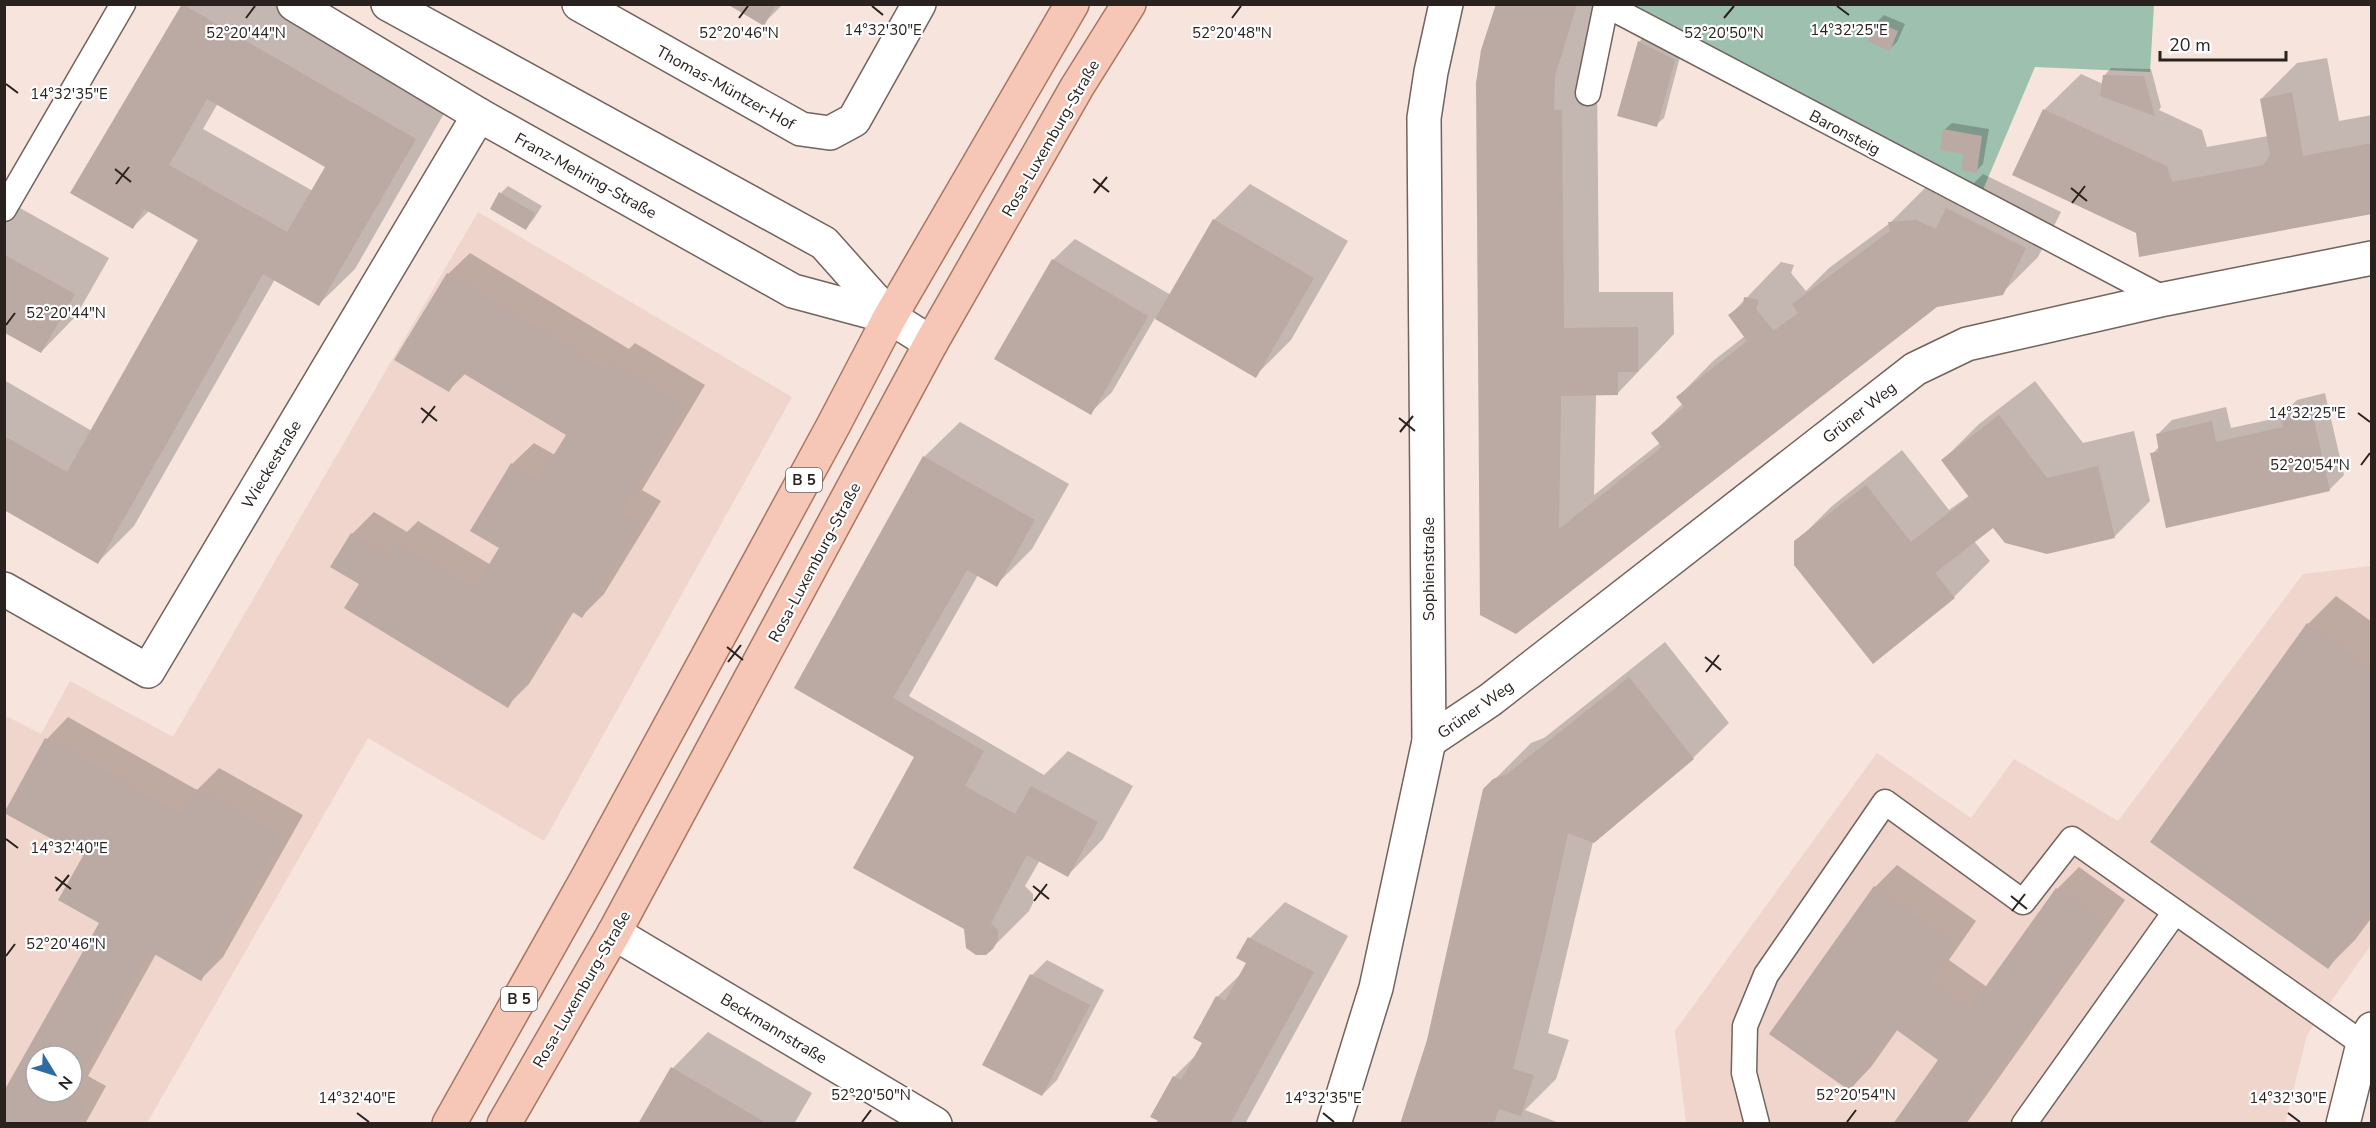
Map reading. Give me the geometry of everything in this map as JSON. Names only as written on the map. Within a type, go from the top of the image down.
[{"type":"main road","name":"B 5","points":[[449,1124],[589,875],[822,447],[890,317],[1072,4]]},
{"type":"main road","name":"Rosa-Luxemburg-Straße","points":[[504,1124],[614,933],[931,344],[1077,87],[1129,4]]},
{"type":"main road","points":[[589,875],[591,904],[597,920],[614,933]]},
{"type":"street","name":"Franz-Mehring-Straße","points":[[294,4],[479,115],[793,291],[890,317]]},
{"type":"street","name":"Franz-Mehring-Straße","points":[[388,4],[824,243],[890,317],[931,344]]},
{"type":"street","name":"Thomas-Müntzer-Hof","points":[[579,4],[801,129],[830,134],[854,120],[919,4]]},
{"type":"street","name":"Sophienstraße","points":[[1334,1124],[1376,988],[1429,741],[1424,118],[1431,72],[1446,4]]},
{"type":"street","name":"Wieckestraße","points":[[4,589],[148,671],[479,115]]},
{"type":"street","name":"Grüner Weg","points":[[1429,741],[1490,700],[1914,369],[1967,344],[2164,299],[2372,258]]},
{"type":"street","name":"Beckmannstraße","points":[[614,933],[935,1124]]},
{"type":"street","points":[[2343,1124],[2367,1036]]},
{"type":"lane","points":[[4,208],[123,4]]},
{"type":"lane","name":"Baronsteig","points":[[1588,93],[1606,5],[2164,299]]},
{"type":"lane","points":[[1758,1124],[1744,1073],[1745,1026],[1766,975],[1885,802],[2023,902],[2072,839],[2175,912],[2367,1036]]},
{"type":"lane","points":[[2024,1124],[2175,912]]},
{"type":"shaded area","points":[[478,212],[792,397],[544,841],[368,738],[147,1123],[5,1123],[4,715],[41,734],[70,681],[173,737]]},
{"type":"shaded area","points":[[2371,566],[2371,945],[2307,1035],[2285,1123],[1686,1123],[1675,1031],[1877,753],[1971,818],[2014,759],[2118,821],[2303,574]]},
{"type":"green space","points":[[1632,5],[2154,5],[2150,72],[2035,67],[1982,192]]},
{"type":"building","points":[[182,4],[416,139],[319,306],[263,274],[98,564],[4,510],[4,436],[67,472],[198,240],[144,209],[133,229],[70,193]],"holes":[[[207,99],[325,167],[287,232],[169,165]]]},
{"type":"building","points":[[727,4],[776,4],[764,26]]},
{"type":"building","points":[[1496,4],[1577,4],[1555,76],[1554,110],[1562,110],[1564,328],[1638,327],[1638,372],[1618,372],[1618,395],[1561,396],[1559,529],[1662,447],[1651,433],[1684,407],[1676,397],[1747,341],[1728,315],[1743,304],[1744,297],[1759,300],[1756,309],[1774,331],[1798,313],[1792,304],[1890,231],[1888,222],[1916,220],[1936,229],[1946,208],[2026,248],[2003,295],[1937,307],[1516,634],[1480,615],[1476,83],[1481,50]]},
{"type":"building","points":[[1876,21],[1898,31],[1890,51],[1867,41]]},
{"type":"building","points":[[1638,41],[1675,60],[1657,127],[1617,116]]},
{"type":"building","points":[[2103,75],[2144,76],[2155,116],[2100,96]]},
{"type":"building","points":[[2292,92],[2303,156],[2372,143],[2372,214],[2139,257],[2136,233],[2012,175],[2043,109],[2167,166],[2172,182],[2264,165],[2270,154],[2260,99]]},
{"type":"building","points":[[1943,129],[1982,136],[1977,173],[1961,170],[1964,154],[1940,150]]},
{"type":"building","points":[[499,192],[535,213],[526,230],[490,209]]},
{"type":"building","points":[[1213,219],[1314,278],[1256,378],[1155,319]]},
{"type":"building","points":[[5,255],[75,294],[41,353],[5,333]]},
{"type":"building","points":[[1052,259],[1148,316],[1091,415],[994,359]]},
{"type":"building","points":[[447,273],[607,371],[612,364],[684,407],[621,512],[640,523],[582,618],[568,609],[508,708],[344,608],[359,584],[330,567],[351,533],[387,555],[395,542],[474,589],[499,548],[470,531],[511,463],[538,480],[566,435],[461,372],[449,392],[394,360]]},
{"type":"building","points":[[2311,407],[2330,491],[2166,528],[2150,453],[2159,452],[2156,434],[2212,421],[2216,442],[2283,427],[2280,414]]},
{"type":"building","points":[[1999,415],[2047,478],[2098,466],[2115,538],[2047,554],[2005,543],[1993,528],[1935,573],[1955,598],[1873,664],[1794,565],[1794,541],[1866,485],[1911,542],[1969,497],[1941,460]]},
{"type":"building","points":[[923,456],[1035,520],[997,587],[967,570],[893,698],[984,751],[965,786],[1015,814],[1031,786],[1098,822],[1068,877],[1027,855],[991,923],[998,930],[998,940],[986,955],[976,955],[966,948],[964,929],[853,868],[914,757],[794,688]]},
{"type":"building","points":[[2307,623],[2372,669],[2372,909],[2328,969],[2150,842]]},
{"type":"building","points":[[1629,677],[1694,759],[1594,843],[1568,833],[1513,1069],[1534,1075],[1521,1116],[1499,1109],[1494,1124],[1400,1124],[1427,1040],[1483,789],[1493,779],[1507,774]]},
{"type":"building","points":[[45,738],[181,814],[196,789],[282,837],[201,981],[149,951],[84,1067],[84,1044],[31,1044],[99,923],[58,900],[83,856],[4,813]]},
{"type":"building","points":[[1874,886],[1955,944],[1929,982],[1969,1010],[2056,888],[2104,922],[1961,1124],[1893,1124],[1938,1060],[1894,1028],[1850,1091],[1769,1034]]},
{"type":"building","points":[[1248,937],[1314,972],[1230,1124],[1157,1124],[1159,1121],[1150,1117],[1173,1076],[1181,1080],[1202,1043],[1193,1038],[1216,996],[1225,1001],[1246,963],[1236,958]]},
{"type":"building","points":[[1030,974],[1090,1005],[1042,1096],[982,1065]]},
{"type":"building","points":[[24,1056],[24,1104],[78,1104],[86,1108],[77,1124],[4,1124],[4,1091]]},
{"type":"building","points":[[671,1067],[768,1124],[638,1124]]}]
